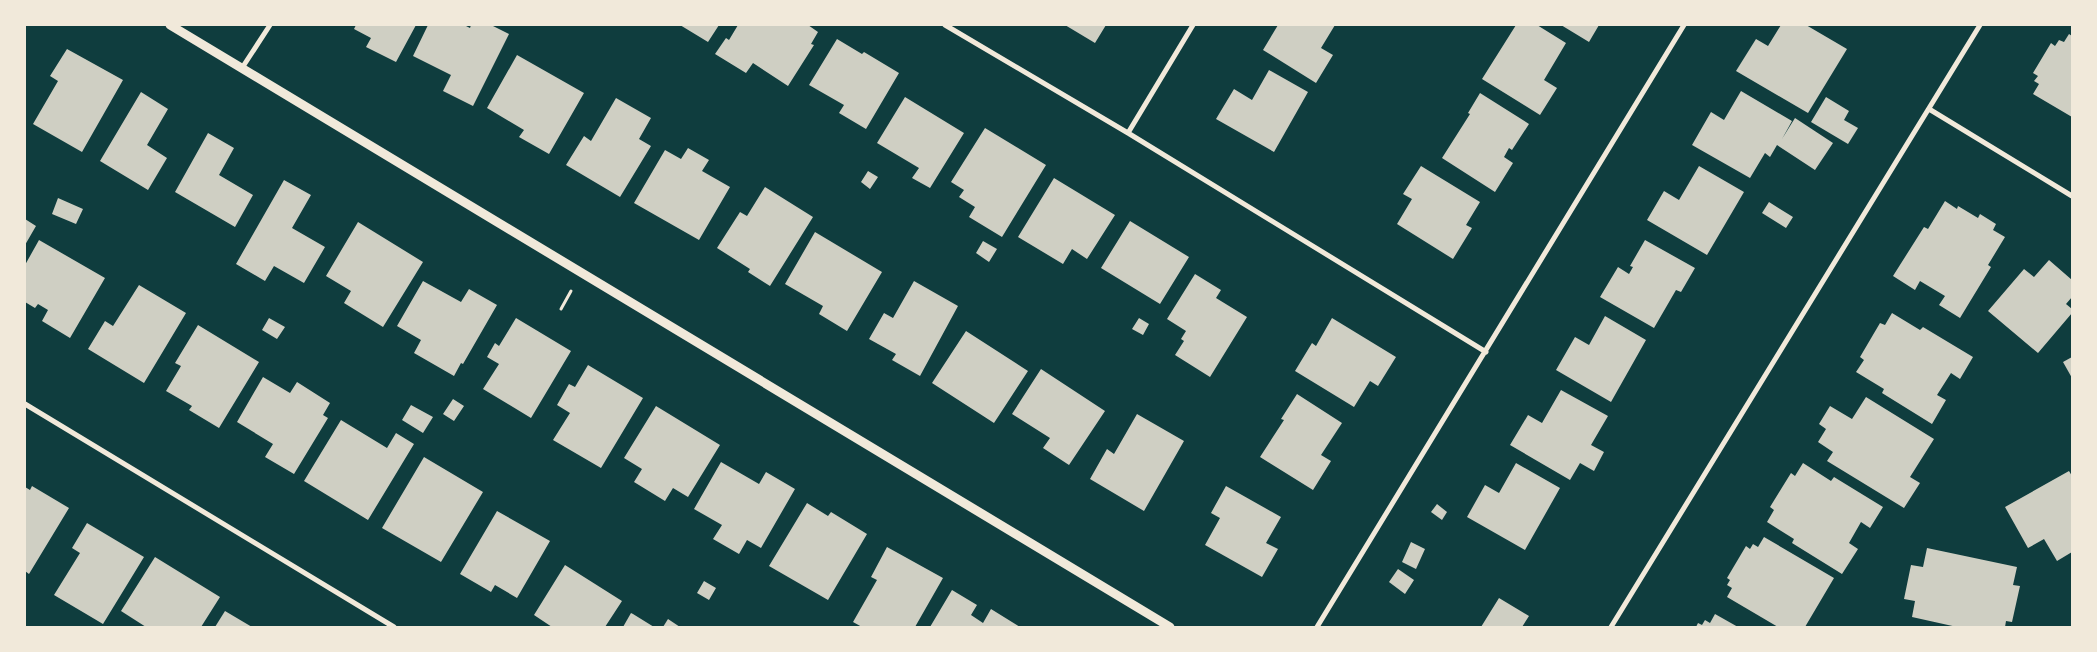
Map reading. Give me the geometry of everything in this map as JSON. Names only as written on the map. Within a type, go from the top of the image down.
[{"type":"street","points":[[170,25],[1170,627]]},
{"type":"street","points":[[242,68],[270,25]]},
{"type":"street","points":[[945,25],[1128,133],[1486,352]]},
{"type":"street","points":[[1128,133],[1193,25]]},
{"type":"street","points":[[1317,627],[1684,25]]},
{"type":"street","points":[[1612,627],[1980,25]]},
{"type":"street","points":[[1929,109],[2072,196]]},
{"type":"street","points":[[25,404],[394,627]]},
{"type":"building","points":[[356,25],[416,25],[396,62],[366,47],[371,38],[354,29]]},
{"type":"building","points":[[428,25],[464,25],[470,28],[471,25],[491,25],[509,34],[473,106],[443,91],[451,75],[413,56]]},
{"type":"building","points":[[680,25],[719,25],[708,42]]},
{"type":"building","points":[[738,25],[808,25],[818,32],[811,44],[814,45],[788,86],[753,63],[746,73],[715,54],[726,38],[729,40]]},
{"type":"building","points":[[1065,25],[1106,25],[1095,43]]},
{"type":"building","points":[[1278,25],[1335,25],[1321,48],[1333,55],[1316,83],[1263,50]]},
{"type":"building","points":[[1516,25],[1537,25],[1566,43],[1544,80],[1557,88],[1540,115],[1482,79]]},
{"type":"building","points":[[1561,25],[1599,25],[1589,42]]},
{"type":"building","points":[[1781,25],[1806,25],[1847,49],[1808,113],[1736,71],[1756,39],[1768,46]]},
{"type":"building","points":[[2069,34],[2072,36],[2072,117],[2033,94],[2039,84],[2034,81],[2038,76],[2033,73],[2051,43],[2055,46],[2059,40],[2064,42]]},
{"type":"building","points":[[837,39],[862,54],[864,52],[899,73],[866,129],[839,113],[844,105],[809,85]]},
{"type":"building","points":[[67,49],[123,80],[82,152],[33,124],[58,81],[50,76]]},
{"type":"building","points":[[517,55],[584,93],[549,154],[519,137],[524,130],[487,108]]},
{"type":"building","points":[[1269,70],[1308,92],[1274,152],[1216,119],[1234,89],[1252,100]]},
{"type":"building","points":[[1741,91],[1792,121],[1782,139],[1795,118],[1833,143],[1815,170],[1777,145],[1770,157],[1765,153],[1750,178],[1692,145],[1711,112],[1724,120]]},
{"type":"building","points":[[141,92],[168,109],[147,145],[167,158],[148,190],[100,161]]},
{"type":"building","points":[[1480,93],[1529,124],[1512,150],[1509,148],[1504,157],[1513,163],[1495,192],[1442,158],[1470,114],[1468,113]]},
{"type":"building","points":[[905,97],[964,133],[930,188],[912,178],[919,168],[877,143]]},
{"type":"building","points":[[1826,97],[1849,111],[1844,120],[1858,128],[1848,144],[1811,122]]},
{"type":"building","points":[[616,98],[651,118],[639,139],[651,146],[620,197],[566,165],[584,136],[591,141]]},
{"type":"building","points":[[985,128],[1046,165],[1002,237],[969,217],[975,207],[959,197],[964,190],[951,182]]},
{"type":"building","points":[[208,133],[234,148],[219,175],[253,195],[235,227],[175,192]]},
{"type":"building","points":[[688,148],[709,160],[702,171],[730,187],[699,240],[634,203],[665,150],[681,159]]},
{"type":"building","points":[[1421,166],[1480,202],[1466,225],[1472,228],[1453,259],[1397,224],[1412,199],[1403,194]]},
{"type":"building","points":[[1699,166],[1744,192],[1707,255],[1647,220],[1664,191],[1679,200]]},
{"type":"building","points":[[868,171],[878,177],[870,189],[861,182]]},
{"type":"building","points":[[1054,178],[1115,215],[1087,259],[1072,249],[1063,264],[1018,237]]},
{"type":"building","points":[[284,180],[311,195],[292,228],[325,247],[304,283],[274,266],[265,281],[236,264]]},
{"type":"building","points":[[765,187],[813,217],[770,286],[748,272],[750,269],[717,248],[740,212],[747,216]]},
{"type":"building","points":[[58,198],[83,209],[76,224],[52,214]]},
{"type":"building","points":[[1945,201],[1957,209],[1958,206],[1978,218],[1980,214],[1996,224],[1993,230],[2005,237],[1988,265],[1991,267],[1960,318],[1939,305],[1945,296],[1920,281],[1915,290],[1893,276],[1924,227],[1928,229]]},
{"type":"building","points":[[1769,202],[1793,217],[1786,228],[1762,213]]},
{"type":"building","points":[[25,219],[36,226],[25,245]]},
{"type":"building","points":[[1130,221],[1189,257],[1160,304],[1101,268]]},
{"type":"building","points":[[358,222],[423,262],[383,327],[344,303],[351,291],[326,276]]},
{"type":"building","points":[[815,232],[882,272],[847,331],[819,314],[823,306],[785,284]]},
{"type":"building","points":[[39,240],[105,278],[70,338],[42,321],[48,310],[38,304],[35,308],[25,302],[25,265]]},
{"type":"building","points":[[1645,240],[1695,268],[1681,292],[1676,290],[1654,328],[1600,297],[1618,267],[1629,274],[1633,267],[1630,266]]},
{"type":"building","points":[[983,241],[997,249],[989,262],[976,253]]},
{"type":"building","points":[[2049,260],[2072,280],[2072,297],[2066,304],[2072,309],[2072,313],[2038,353],[1988,311],[2024,269],[2034,277]]},
{"type":"building","points":[[1195,274],[1221,290],[1216,298],[1247,317],[1210,377],[1175,355],[1184,341],[1181,339],[1186,331],[1167,319]]},
{"type":"building","points":[[423,281],[461,302],[469,289],[497,305],[454,376],[414,353],[421,340],[397,326]]},
{"type":"building","points":[[914,281],[958,306],[920,376],[892,360],[896,354],[869,339],[884,313],[893,318]]},
{"type":"building","points":[[139,285],[186,313],[144,383],[88,349],[105,321],[113,326]]},
{"type":"building","points":[[1892,313],[1920,330],[1923,327],[1973,357],[1960,379],[1951,373],[1937,395],[1946,400],[1932,424],[1882,393],[1884,389],[1856,372],[1864,360],[1860,357],[1880,323],[1885,325]]},
{"type":"building","points":[[1605,316],[1646,340],[1611,402],[1556,370],[1575,337],[1589,345]]},
{"type":"building","points":[[269,318],[285,327],[277,339],[262,330]]},
{"type":"building","points":[[516,318],[571,351],[531,418],[483,389],[499,364],[487,357],[495,343],[499,346]]},
{"type":"building","points":[[1139,318],[1149,324],[1143,335],[1132,329]]},
{"type":"building","points":[[1332,318],[1396,357],[1378,386],[1370,381],[1354,407],[1295,371],[1312,343],[1316,346]]},
{"type":"building","points":[[198,325],[259,362],[219,428],[189,410],[192,406],[166,391],[181,366],[175,363]]},
{"type":"building","points":[[966,331],[1028,371],[994,423],[932,383]]},
{"type":"building","points":[[2072,357],[2072,378],[2063,362]]},
{"type":"building","points":[[588,365],[643,398],[601,468],[553,440],[570,413],[557,405],[569,384],[575,387]]},
{"type":"building","points":[[1041,369],[1105,411],[1069,465],[1043,448],[1050,438],[1012,414]]},
{"type":"building","points":[[263,377],[290,393],[297,382],[330,403],[323,415],[328,418],[294,474],[265,457],[273,444],[237,422]]},
{"type":"building","points":[[1561,390],[1608,416],[1591,445],[1604,452],[1594,471],[1580,463],[1570,480],[1510,445],[1528,415],[1542,423]]},
{"type":"building","points":[[1297,394],[1342,423],[1321,455],[1331,461],[1313,490],[1260,457],[1284,420],[1281,419]]},
{"type":"building","points":[[1866,397],[1934,439],[1910,477],[1920,483],[1904,508],[1827,461],[1833,452],[1818,442],[1826,429],[1819,424],[1830,406],[1852,419]]},
{"type":"building","points":[[453,399],[464,406],[454,421],[443,414]]},
{"type":"building","points":[[411,405],[433,417],[423,433],[402,420]]},
{"type":"building","points":[[656,406],[720,445],[688,497],[673,488],[665,501],[634,482],[642,469],[624,458]]},
{"type":"building","points":[[1137,414],[1184,441],[1144,511],[1090,479],[1107,449],[1114,454]]},
{"type":"building","points":[[341,420],[387,448],[396,433],[414,444],[368,520],[304,481]]},
{"type":"building","points":[[424,457],[483,492],[441,562],[382,528]]},
{"type":"building","points":[[721,462],[759,484],[766,472],[795,489],[761,548],[747,540],[739,554],[713,539],[722,525],[694,509]]},
{"type":"building","points":[[1516,463],[1560,488],[1525,550],[1467,517],[1485,485],[1499,493]]},
{"type":"building","points":[[1803,463],[1831,481],[1834,477],[1883,507],[1870,528],[1861,522],[1849,543],[1858,549],[1842,574],[1792,543],[1794,539],[1767,522],[1774,510],[1770,507],[1791,473],[1795,476]]},
{"type":"building","points":[[2069,471],[2072,476],[2072,552],[2057,561],[2044,539],[2028,548],[2005,507]]},
{"type":"building","points":[[32,486],[69,508],[29,574],[25,571],[25,487],[30,490]]},
{"type":"building","points":[[1226,486],[1281,517],[1266,543],[1278,549],[1262,577],[1205,545],[1220,518],[1211,513]]},
{"type":"building","points":[[807,503],[828,516],[831,512],[867,534],[828,600],[769,566]]},
{"type":"building","points":[[1437,504],[1447,512],[1442,520],[1431,512]]},
{"type":"building","points":[[497,511],[550,541],[517,598],[495,585],[491,592],[460,574]]},
{"type":"building","points":[[87,523],[144,557],[103,624],[54,595],[80,553],[72,548]]},
{"type":"building","points":[[1764,537],[1834,578],[1805,627],[1778,627],[1727,597],[1732,588],[1727,585],[1730,580],[1727,578],[1746,546],[1750,549],[1753,544],[1758,547]]},
{"type":"building","points":[[1411,542],[1425,549],[1416,569],[1402,562]]},
{"type":"building","points":[[887,547],[943,578],[915,627],[862,627],[853,622],[877,580],[871,577]]},
{"type":"building","points":[[1927,548],[2017,567],[2013,585],[2020,586],[2012,622],[2006,621],[2005,627],[1957,627],[1912,617],[1915,601],[1904,599],[1911,565],[1923,567]]},
{"type":"building","points":[[155,557],[220,597],[201,627],[146,627],[121,611]]},
{"type":"building","points":[[565,565],[622,601],[605,627],[552,627],[534,615]]},
{"type":"building","points":[[1398,569],[1414,580],[1405,594],[1389,582]]},
{"type":"building","points":[[704,581],[716,588],[709,600],[697,593]]},
{"type":"building","points":[[952,590],[977,605],[971,615],[983,623],[991,609],[1020,627],[930,627]]},
{"type":"building","points":[[1499,598],[1529,616],[1522,627],[1481,627]]},
{"type":"building","points":[[225,611],[252,627],[215,627]]},
{"type":"building","points":[[631,613],[633,614],[654,627],[623,627]]},
{"type":"building","points":[[1715,614],[1738,627],[1696,627],[1698,623],[1702,625],[1705,620],[1710,623]]},
{"type":"building","points":[[668,619],[680,627],[663,627]]}]
